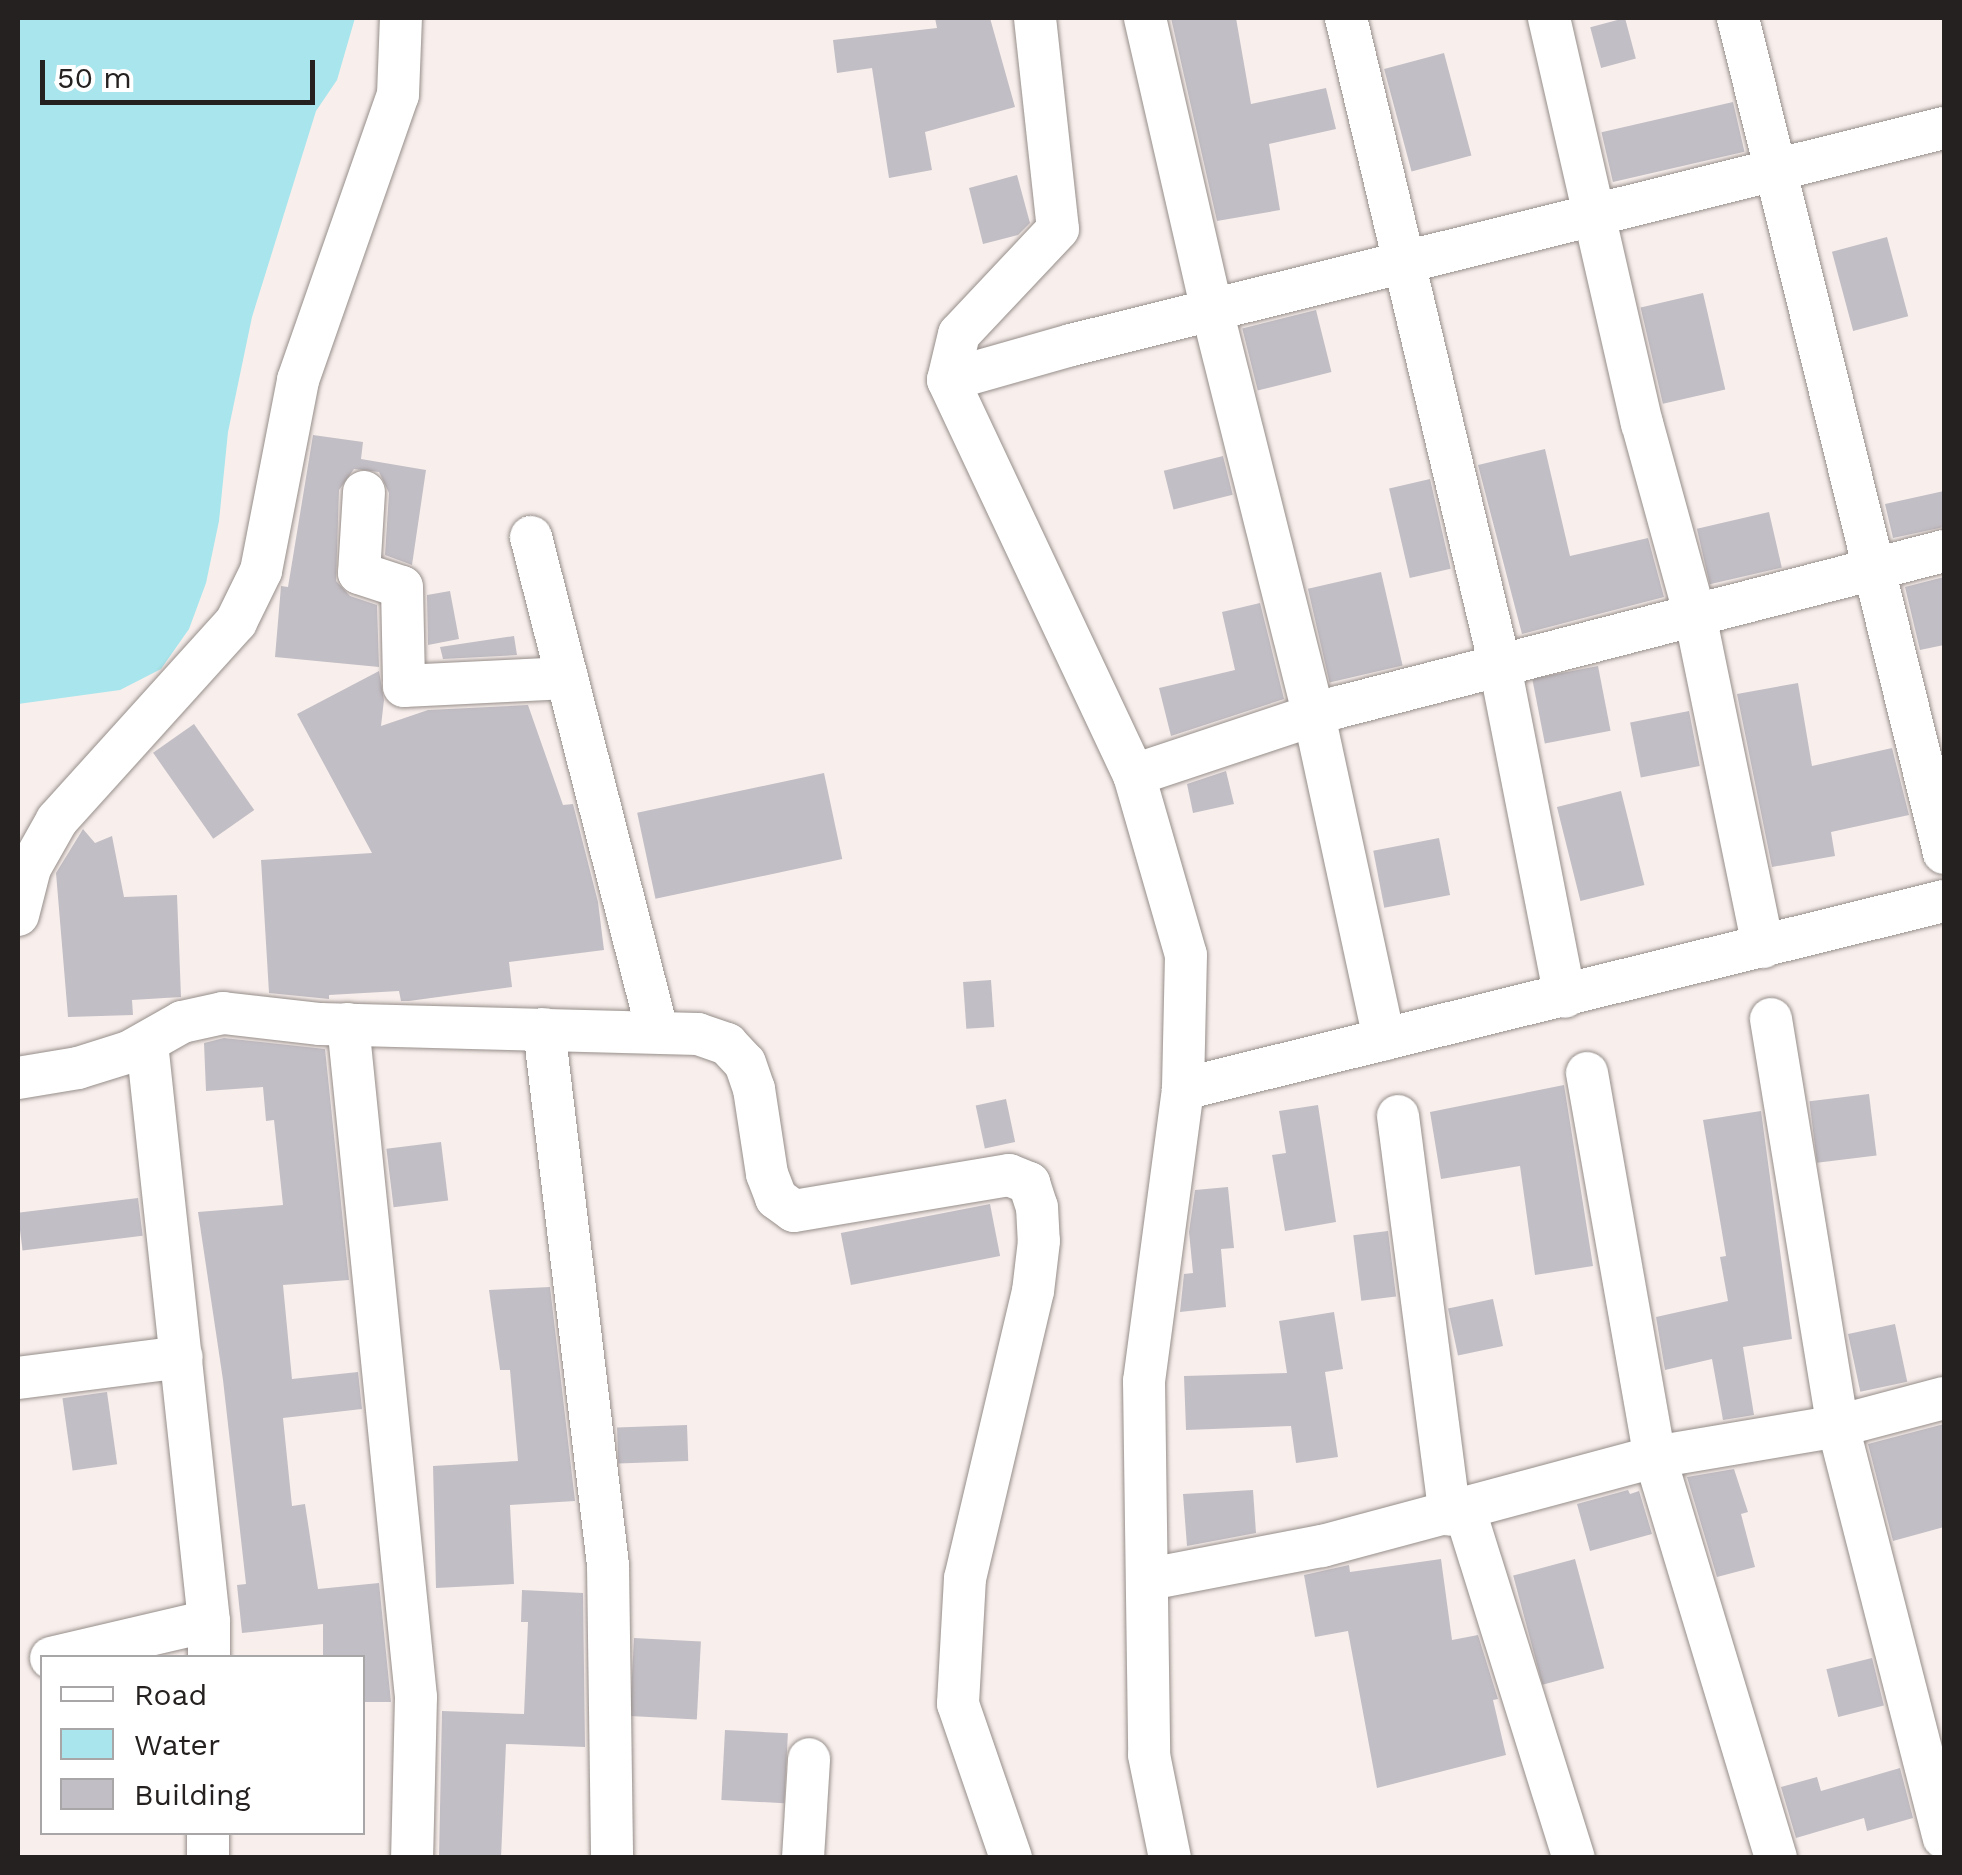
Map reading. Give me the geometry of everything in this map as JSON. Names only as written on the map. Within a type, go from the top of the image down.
[{"type":"street","points":[[18,915],[30,868],[57,820],[236,622],[261,570],[298,380],[398,96],[402,18]]},
{"type":"street","points":[[1035,18],[1058,229],[959,334],[948,380],[1134,775],[1186,955],[1183,1089],[1144,1382],[1150,1579],[1149,1755],[1170,1858]]},
{"type":"street","points":[[1145,18],[1212,310],[1314,715],[1384,1040]]},
{"type":"street","points":[[1346,18],[1500,666],[1565,997]]},
{"type":"street","points":[[1549,18],[1642,423],[1696,615],[1763,947]]},
{"type":"street","points":[[1738,18],[1877,568],[1944,853]]},
{"type":"street","points":[[948,380],[1212,310],[1777,173],[1944,128]]},
{"type":"street","points":[[364,492],[359,573],[402,587],[404,686],[567,678]]},
{"type":"street","points":[[531,538],[657,1030]]},
{"type":"street","points":[[1134,775],[1314,715],[1944,551]]},
{"type":"street","points":[[1183,1089],[1944,901]]},
{"type":"street","points":[[19,1066],[78,1068],[147,1042],[182,1022],[223,1013],[348,1024],[698,1034],[727,1044],[745,1063],[754,1089],[766,1174],[776,1198],[794,1211],[1008,1175],[1029,1184],[1037,1206],[1039,1242],[1033,1291],[965,1578],[958,1704],[1011,1858]]},
{"type":"street","points":[[1770,1019],[1838,1426],[1944,1838]]},
{"type":"street","points":[[348,1024],[416,1697],[412,1858]]},
{"type":"street","points":[[544,1029],[608,1565],[612,1858]]},
{"type":"street","points":[[76,1655],[209,1639],[147,1042]]},
{"type":"street","points":[[1587,1073],[1655,1456],[1776,1858]]},
{"type":"street","points":[[1398,1116],[1458,1513],[1574,1858]]},
{"type":"street","points":[[18,1378],[182,1356]]},
{"type":"street","points":[[1150,1579],[1322,1546],[1458,1513],[1655,1456],[1838,1426],[1944,1398]]},
{"type":"street","points":[[802,1858],[809,1759]]},
{"type":"water","points":[[18,18],[355,18],[337,80],[316,111],[252,317],[228,432],[219,521],[206,583],[189,629],[161,669],[120,690],[18,704]]},
{"type":"building","points":[[935,18],[990,18],[1015,107],[925,132],[932,170],[889,178],[872,68],[837,73],[833,40],[937,28]]},
{"type":"building","points":[[1171,18],[1236,18],[1251,104],[1326,88],[1336,129],[1269,144],[1280,210],[1217,221]]},
{"type":"building","points":[[1625,18],[1636,59],[1601,68],[1590,27]]},
{"type":"building","points":[[1444,53],[1471,155],[1412,171],[1384,69]]},
{"type":"building","points":[[1733,102],[1744,152],[1613,182],[1601,132]]},
{"type":"building","points":[[1017,175],[1030,223],[1018,235],[983,244],[969,188]]},
{"type":"building","points":[[1887,237],[1908,316],[1853,331],[1832,252]]},
{"type":"building","points":[[1703,293],[1725,389],[1663,404],[1641,307]]},
{"type":"building","points":[[1316,310],[1331,372],[1258,390],[1242,328]]},
{"type":"building","points":[[313,435],[363,442],[361,459],[426,470],[412,565],[385,555],[389,493],[379,472],[354,469],[339,490],[336,581],[350,596],[377,605],[379,667],[275,657],[281,586],[288,587]]},
{"type":"building","points":[[1545,449],[1570,556],[1648,538],[1664,597],[1522,634],[1478,465]]},
{"type":"building","points":[[1223,456],[1233,495],[1173,510],[1164,471]]},
{"type":"building","points":[[1430,479],[1451,569],[1410,578],[1389,488]]},
{"type":"building","points":[[1944,491],[1944,527],[1893,538],[1885,504]]},
{"type":"building","points":[[1769,512],[1782,568],[1710,584],[1697,529]]},
{"type":"building","points":[[1381,572],[1403,666],[1330,682],[1308,589]]},
{"type":"building","points":[[1944,577],[1944,645],[1920,650],[1905,587]]},
{"type":"building","points":[[450,591],[459,639],[428,645],[427,595]]},
{"type":"building","points":[[1260,603],[1284,699],[1171,736],[1159,688],[1235,670],[1222,612]]},
{"type":"building","points":[[514,636],[517,655],[443,659],[440,647]]},
{"type":"building","points":[[1598,666],[1611,731],[1545,744],[1532,679]]},
{"type":"building","points":[[379,671],[384,700],[381,726],[428,710],[528,705],[563,805],[573,804],[598,902],[604,950],[509,962],[512,987],[409,1001],[401,1001],[399,991],[329,995],[329,999],[269,993],[261,860],[372,853],[297,714]]},
{"type":"building","points":[[1798,683],[1812,766],[1892,748],[1909,815],[1831,832],[1835,856],[1772,867],[1737,694]]},
{"type":"building","points":[[1689,711],[1700,766],[1641,777],[1630,722]]},
{"type":"building","points":[[194,724],[254,810],[213,839],[153,753]]},
{"type":"building","points":[[1226,771],[1234,804],[1193,813],[1187,784]]},
{"type":"building","points":[[824,773],[842,859],[655,899],[637,813]]},
{"type":"building","points":[[1621,791],[1644,885],[1580,901],[1557,807]]},
{"type":"building","points":[[83,829],[95,843],[112,836],[124,897],[177,895],[181,997],[132,1000],[133,1015],[68,1017],[56,873]]},
{"type":"building","points":[[1439,838],[1450,895],[1384,908],[1373,851]]},
{"type":"building","points":[[991,980],[994,1027],[966,1029],[963,982]]},
{"type":"building","points":[[224,1038],[325,1049],[349,1280],[283,1285],[292,1379],[358,1372],[362,1409],[283,1418],[292,1506],[305,1504],[318,1589],[379,1583],[391,1702],[365,1702],[365,1655],[323,1655],[323,1624],[242,1633],[237,1585],[246,1584],[223,1380],[198,1212],[283,1205],[274,1120],[266,1121],[263,1087],[206,1091],[204,1043]]},
{"type":"building","points":[[1564,1085],[1593,1266],[1535,1275],[1520,1166],[1441,1179],[1430,1112]]},
{"type":"building","points":[[1869,1094],[1877,1156],[1817,1163],[1809,1101]]},
{"type":"building","points":[[1006,1099],[1015,1142],[985,1148],[976,1105]]},
{"type":"building","points":[[1318,1105],[1336,1222],[1285,1231],[1272,1155],[1286,1153],[1279,1111]]},
{"type":"building","points":[[1761,1111],[1792,1339],[1743,1347],[1754,1415],[1723,1420],[1712,1359],[1665,1370],[1656,1317],[1728,1301],[1720,1257],[1726,1256],[1703,1120]]},
{"type":"building","points":[[441,1142],[448,1201],[394,1207],[386,1149]]},
{"type":"building","points":[[1228,1187],[1234,1248],[1221,1249],[1226,1307],[1180,1312],[1184,1274],[1193,1273],[1189,1232],[1195,1190]]},
{"type":"building","points":[[138,1198],[143,1236],[23,1250],[18,1213]]},
{"type":"building","points":[[990,1204],[1000,1256],[851,1285],[841,1233]]},
{"type":"building","points":[[1388,1231],[1396,1297],[1361,1301],[1353,1235]]},
{"type":"building","points":[[550,1287],[575,1501],[510,1505],[514,1584],[436,1588],[433,1466],[518,1461],[510,1370],[500,1370],[489,1290]]},
{"type":"building","points":[[1493,1299],[1503,1346],[1458,1356],[1448,1309]]},
{"type":"building","points":[[1334,1312],[1343,1369],[1325,1372],[1338,1457],[1296,1463],[1291,1426],[1186,1430],[1184,1376],[1287,1373],[1279,1321]]},
{"type":"building","points":[[1895,1324],[1907,1382],[1860,1392],[1848,1334]]},
{"type":"building","points":[[107,1392],[117,1464],[73,1471],[62,1398]]},
{"type":"building","points":[[1944,1424],[1944,1527],[1893,1541],[1868,1444]]},
{"type":"building","points":[[687,1425],[688,1461],[618,1463],[617,1427]]},
{"type":"building","points":[[1734,1469],[1748,1512],[1741,1514],[1755,1567],[1717,1577],[1687,1477]]},
{"type":"building","points":[[1253,1490],[1256,1533],[1187,1546],[1183,1494]]},
{"type":"building","points":[[1628,1490],[1630,1494],[1639,1491],[1652,1534],[1590,1551],[1577,1504]]},
{"type":"building","points":[[1441,1559],[1452,1640],[1478,1635],[1498,1699],[1493,1700],[1506,1755],[1377,1788],[1348,1631],[1315,1637],[1304,1575],[1349,1565],[1350,1572]]},
{"type":"building","points":[[1575,1559],[1604,1668],[1542,1685],[1513,1576]]},
{"type":"building","points":[[522,1590],[583,1593],[585,1747],[506,1744],[501,1858],[439,1858],[442,1711],[524,1714],[528,1622],[521,1622]]},
{"type":"building","points":[[634,1638],[701,1642],[697,1719],[630,1716]]},
{"type":"building","points":[[1872,1658],[1884,1706],[1838,1717],[1826,1669]]},
{"type":"building","points":[[725,1730],[788,1733],[784,1803],[721,1800]]},
{"type":"building","points":[[1900,1768],[1913,1818],[1867,1831],[1864,1818],[1796,1838],[1781,1787],[1817,1777],[1821,1791]]}]
